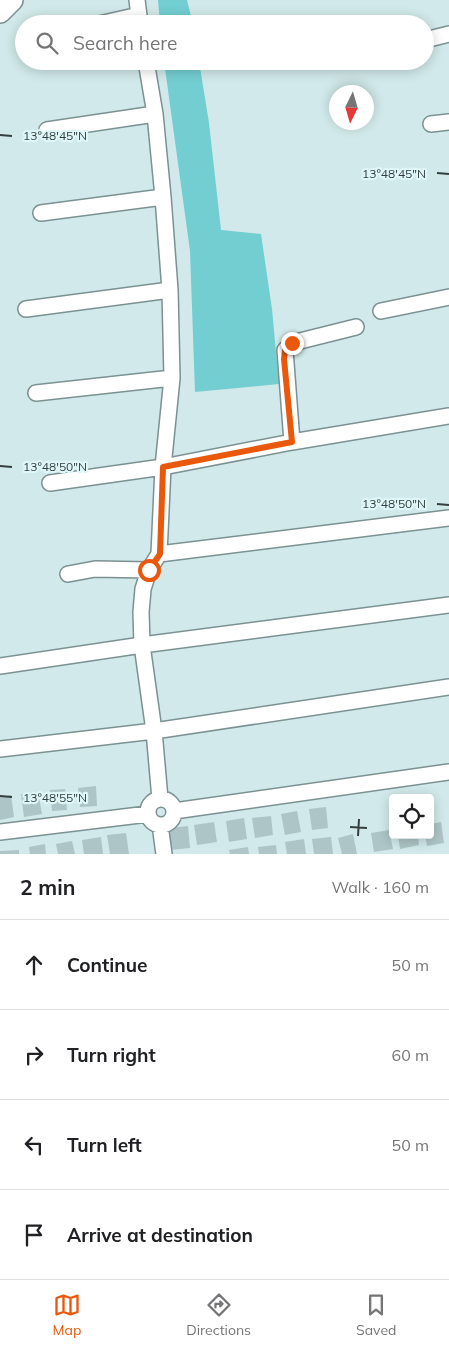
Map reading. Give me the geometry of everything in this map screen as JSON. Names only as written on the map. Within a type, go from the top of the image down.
[{"type":"street","points":[[0,12],[12,0]]},
{"type":"street","points":[[121,15],[138,8]]},
{"type":"street","points":[[434,38],[449,34]]},
{"type":"street","points":[[147,70],[163,197],[170,290],[172,378],[163,467],[160,554],[149,570],[142,589],[141,612],[142,645],[154,731],[160,799]]},
{"type":"street","points":[[47,130],[154,114]]},
{"type":"street","points":[[431,124],[449,122]]},
{"type":"street","points":[[41,213],[163,197]]},
{"type":"street","points":[[26,309],[170,290]]},
{"type":"street","points":[[381,311],[449,297]]},
{"type":"street","points":[[292,442],[284,359],[285,350],[292,343],[356,327]]},
{"type":"street","points":[[36,393],[172,378]]},
{"type":"street","points":[[50,483],[163,467],[292,442],[449,416]]},
{"type":"street","points":[[160,554],[449,518]]},
{"type":"street","points":[[68,574],[95,569],[149,570]]},
{"type":"street","points":[[0,666],[142,645],[449,605]]},
{"type":"street","points":[[0,749],[154,731],[449,687]]},
{"type":"street","points":[[174,811],[449,772]]},
{"type":"street","points":[[160,799],[172,804],[173,818],[168,824],[160,825],[152,822],[148,814],[150,804],[160,799]]},
{"type":"street","points":[[0,832],[148,814]]},
{"type":"street","points":[[160,825],[164,854]]},
{"type":"shaded area","points":[[158,0],[187,0],[191,15],[159,15]]},
{"type":"shaded area","points":[[165,70],[200,70],[209,123],[221,230],[261,234],[272,309],[279,384],[195,392],[190,251]]},
{"type":"building","points":[[96,786],[97,806],[80,807],[78,788]]},
{"type":"building","points":[[65,789],[67,810],[52,811],[50,790]]},
{"type":"building","points":[[38,792],[42,814],[24,817],[21,794]]},
{"type":"building","points":[[11,795],[14,817],[0,820],[0,797]]},
{"type":"building","points":[[326,807],[328,828],[312,830],[309,809]]},
{"type":"building","points":[[297,811],[301,832],[285,835],[281,814]]},
{"type":"building","points":[[271,816],[273,835],[255,838],[252,818]]},
{"type":"building","points":[[244,818],[247,839],[229,842],[226,821]]},
{"type":"building","points":[[214,822],[217,842],[197,845],[194,825]]},
{"type":"building","points":[[441,822],[444,843],[427,846],[426,839],[434,839],[434,823]]},
{"type":"building","points":[[188,826],[190,848],[170,850],[168,835],[170,834],[170,828]]},
{"type":"building","points":[[389,830],[389,839],[391,839],[393,849],[374,852],[371,833]]},
{"type":"building","points":[[126,833],[129,854],[110,854],[107,835]]},
{"type":"building","points":[[353,834],[357,854],[342,854],[338,838]]},
{"type":"building","points":[[101,837],[103,854],[84,854],[82,840]]},
{"type":"building","points":[[331,837],[333,854],[314,854],[312,839]]},
{"type":"building","points":[[304,839],[306,854],[287,854],[285,842]]},
{"type":"building","points":[[399,839],[418,839],[419,845],[400,849]]},
{"type":"building","points":[[72,841],[75,854],[58,854],[56,844]]},
{"type":"building","points":[[45,844],[46,854],[30,854],[29,847]]},
{"type":"building","points":[[276,845],[277,854],[259,854],[258,847]]},
{"type":"building","points":[[248,847],[249,854],[230,854],[229,850]]},
{"type":"building","points":[[19,850],[19,854],[0,854],[0,851]]},
{"type":"route","points":[[149,570],[160,554],[163,467],[292,442],[284,359],[285,350],[292,343]]}]
